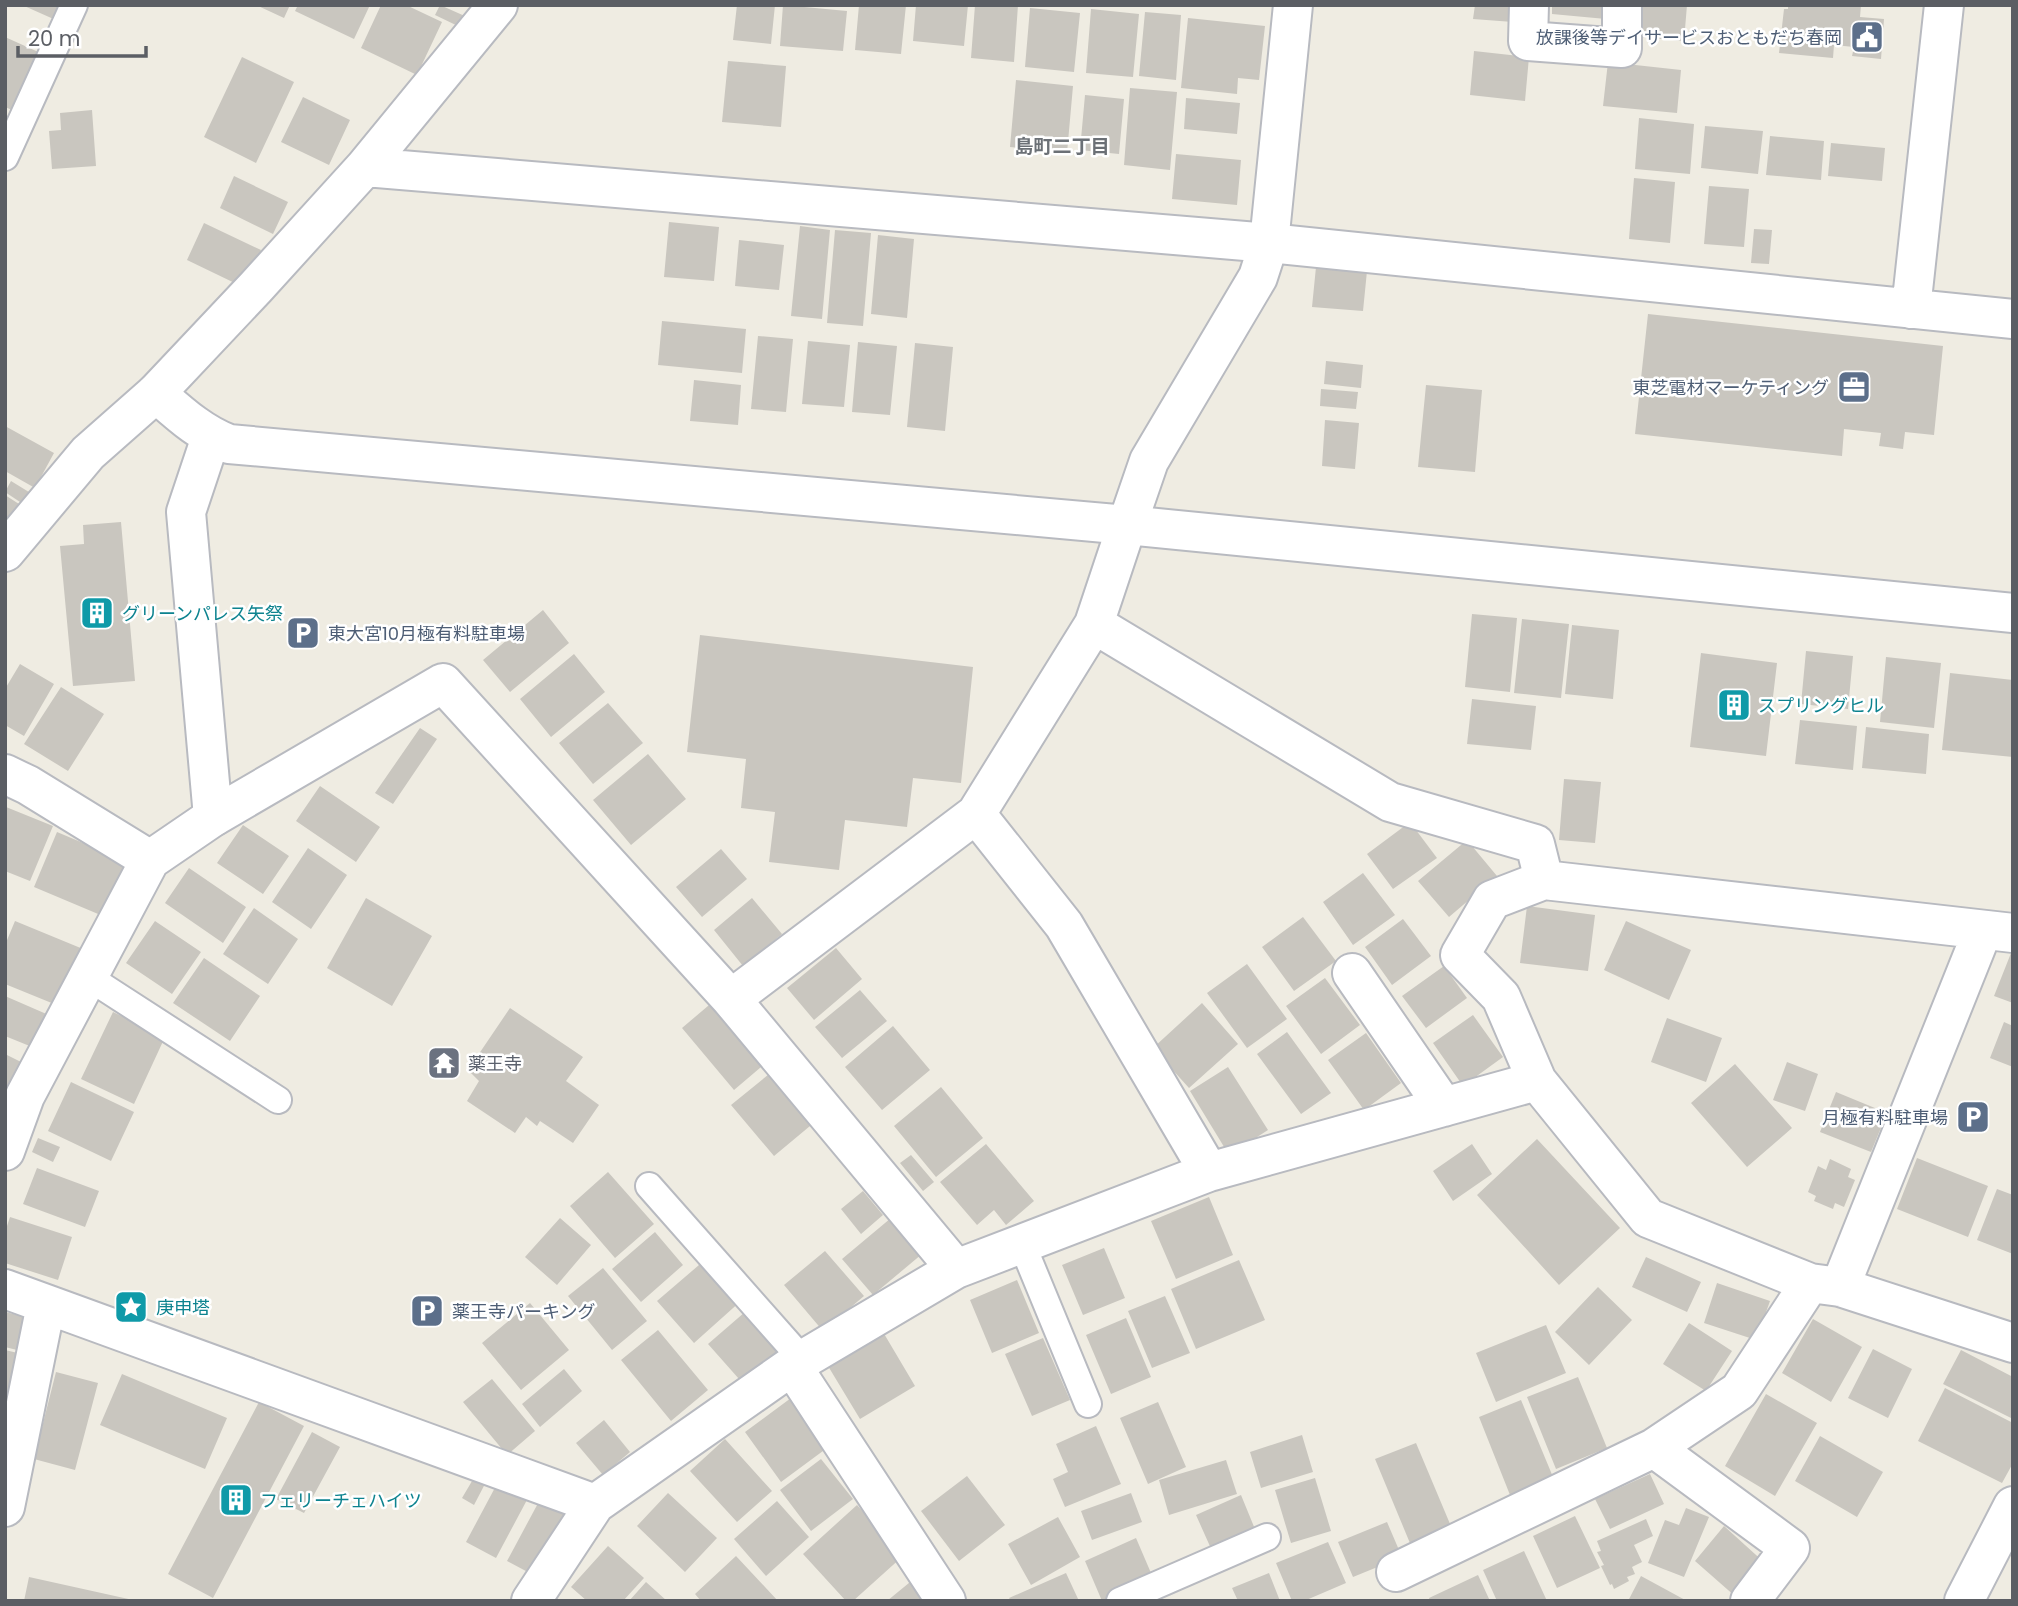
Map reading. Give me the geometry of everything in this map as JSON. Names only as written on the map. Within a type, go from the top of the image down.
[{"type":"street","points":[[5,552],[88,453],[156,393],[365,167],[498,5]]},
{"type":"street","points":[[732,999],[976,814],[1094,624],[1149,461],[1258,277],[1269,243],[1293,5]]},
{"type":"street","points":[[1529,5],[1528,41],[1622,48],[1622,5]]},
{"type":"street","points":[[1911,309],[1944,5]]},
{"type":"street","points":[[365,167],[1269,243],[2013,319]]},
{"type":"street","points":[[156,393],[211,437],[229,444],[1127,525],[2013,613]]},
{"type":"street","points":[[211,437],[186,512],[213,817]]},
{"type":"street","points":[[1094,624],[1390,802],[1535,844],[1544,880]]},
{"type":"street","points":[[5,1151],[25,1096],[150,860],[213,817],[443,683],[732,999],[956,1269]]},
{"type":"street","points":[[5,774],[28,785],[150,860]]},
{"type":"street","points":[[976,814],[1064,925],[1209,1172]]},
{"type":"street","points":[[1396,1572],[1654,1448],[1739,1391],[1825,1285],[1998,932],[1544,880],[1492,900],[1460,955],[1501,997],[1537,1081],[1648,1217],[1825,1285],[2013,1343]]},
{"type":"street","points":[[1352,973],[1444,1107]]},
{"type":"street","points":[[531,1601],[595,1504],[797,1362],[956,1269],[1209,1172],[1537,1081]]},
{"type":"street","points":[[5,1289],[595,1504]]},
{"type":"street","points":[[5,1507],[46,1305]]},
{"type":"street","points":[[797,1362],[946,1601]]},
{"type":"street","points":[[1654,1448],[1790,1548],[1750,1601]]},
{"type":"street","points":[[1964,1601],[2000,1563],[2013,1506]]},
{"type":"lane","points":[[5,157],[74,5]]},
{"type":"lane","points":[[88,977],[278,1100]]},
{"type":"lane","points":[[649,1186],[797,1362]]},
{"type":"lane","points":[[1022,1244],[1088,1404]]},
{"type":"lane","points":[[1120,1601],[1267,1537]]},
{"type":"building","points":[[22,5],[65,5],[58,21]]},
{"type":"building","points":[[256,5],[290,5],[284,18]]},
{"type":"building","points":[[298,5],[370,5],[354,39],[295,11]]},
{"type":"building","points":[[381,5],[406,5],[442,22],[417,75],[361,48]]},
{"type":"building","points":[[440,5],[467,17],[462,28],[435,15]]},
{"type":"building","points":[[737,5],[775,5],[771,44],[733,40]]},
{"type":"building","points":[[783,5],[847,11],[843,51],[780,46]]},
{"type":"building","points":[[859,5],[906,5],[901,54],[855,50]]},
{"type":"building","points":[[916,5],[968,5],[964,46],[913,41]]},
{"type":"building","points":[[975,5],[1018,5],[1014,62],[971,58]]},
{"type":"building","points":[[1475,5],[1514,5],[1513,22],[1473,19]]},
{"type":"building","points":[[1552,5],[1608,5],[1606,19],[1552,14]]},
{"type":"building","points":[[1642,5],[1687,5],[1684,41],[1639,37]]},
{"type":"building","points":[[1788,5],[1861,5],[1860,17],[1884,19],[1881,59],[1852,56],[1854,47],[1834,45],[1833,58],[1779,53],[1784,9],[1788,9]]},
{"type":"building","points":[[1030,8],[1080,13],[1074,72],[1025,67]]},
{"type":"building","points":[[1091,9],[1139,14],[1133,77],[1086,73]]},
{"type":"building","points":[[1145,12],[1181,15],[1176,80],[1139,76]]},
{"type":"building","points":[[1188,18],[1265,26],[1259,80],[1238,78],[1237,94],[1181,88]]},
{"type":"building","points":[[5,37],[45,55],[19,113],[5,107]]},
{"type":"building","points":[[1474,51],[1529,57],[1525,101],[1470,95]]},
{"type":"building","points":[[242,57],[294,82],[256,163],[204,137]]},
{"type":"building","points":[[728,61],[786,66],[781,127],[722,122]]},
{"type":"building","points":[[1608,62],[1681,70],[1677,113],[1603,106]]},
{"type":"building","points":[[1016,80],[1073,86],[1067,153],[1010,147]]},
{"type":"building","points":[[1130,88],[1177,92],[1170,170],[1124,165]]},
{"type":"building","points":[[1085,95],[1124,99],[1119,154],[1080,150]]},
{"type":"building","points":[[303,97],[350,120],[329,165],[281,142]]},
{"type":"building","points":[[1186,98],[1240,103],[1237,134],[1184,129]]},
{"type":"building","points":[[92,110],[96,166],[52,169],[49,131],[61,130],[60,113]]},
{"type":"building","points":[[1639,118],[1694,124],[1690,174],[1635,169]]},
{"type":"building","points":[[1705,126],[1763,131],[1758,174],[1701,168]]},
{"type":"building","points":[[1770,136],[1824,141],[1821,180],[1766,175]]},
{"type":"building","points":[[1831,143],[1885,148],[1882,181],[1828,176]]},
{"type":"building","points":[[1176,154],[1241,160],[1237,205],[1172,199]]},
{"type":"building","points":[[234,176],[288,202],[273,234],[220,208]]},
{"type":"building","points":[[1634,178],[1675,182],[1670,243],[1629,239]]},
{"type":"building","points":[[1709,186],[1749,189],[1744,247],[1704,244]]},
{"type":"building","points":[[669,222],[719,227],[714,281],[664,277]]},
{"type":"building","points":[[204,223],[261,250],[243,287],[187,260]]},
{"type":"building","points":[[800,226],[830,230],[822,319],[791,316]]},
{"type":"building","points":[[1754,229],[1772,230],[1769,264],[1751,263]]},
{"type":"building","points":[[835,230],[871,233],[863,326],[827,323]]},
{"type":"building","points":[[878,235],[914,239],[907,318],[871,314]]},
{"type":"building","points":[[739,240],[784,245],[779,290],[735,286]]},
{"type":"building","points":[[1316,267],[1367,271],[1363,311],[1312,307]]},
{"type":"building","points":[[1648,314],[1943,346],[1934,435],[1905,432],[1903,449],[1879,446],[1881,433],[1844,429],[1842,456],[1635,434]]},
{"type":"building","points":[[662,321],[746,329],[742,373],[658,365]]},
{"type":"building","points":[[758,336],[793,339],[786,412],[751,409]]},
{"type":"building","points":[[808,341],[850,345],[844,407],[802,404]]},
{"type":"building","points":[[858,342],[897,346],[890,415],[852,412]]},
{"type":"building","points":[[915,343],[953,347],[945,431],[907,427]]},
{"type":"building","points":[[1326,361],[1363,365],[1361,388],[1324,384]]},
{"type":"building","points":[[694,380],[741,385],[738,425],[690,421]]},
{"type":"building","points":[[1426,385],[1482,390],[1475,472],[1418,467]]},
{"type":"building","points":[[1321,389],[1358,392],[1356,409],[1320,406]]},
{"type":"building","points":[[1325,420],[1359,423],[1355,469],[1322,466]]},
{"type":"building","points":[[5,426],[54,453],[35,488],[5,471]]},
{"type":"building","points":[[11,481],[37,497],[29,508],[5,492]]},
{"type":"building","points":[[5,495],[19,504],[5,526]]},
{"type":"building","name":"グリーンパレス矢祭","points":[[121,522],[135,681],[73,686],[60,546],[84,544],[83,525]]},
{"type":"building","points":[[543,610],[569,643],[510,692],[483,660]]},
{"type":"building","points":[[1472,614],[1517,618],[1510,692],[1465,687]]},
{"type":"building","points":[[1522,619],[1569,624],[1561,698],[1514,693]]},
{"type":"building","points":[[1572,625],[1619,630],[1613,699],[1565,694]]},
{"type":"building","points":[[700,635],[973,667],[961,783],[913,778],[907,827],[845,820],[839,870],[769,862],[775,812],[741,808],[746,759],[687,752]]},
{"type":"building","points":[[1806,651],[1853,656],[1848,709],[1801,704]]},
{"type":"building","name":"スプリングヒル","points":[[1701,653],[1777,663],[1766,756],[1690,747]]},
{"type":"building","points":[[574,654],[605,692],[551,737],[520,699]]},
{"type":"building","points":[[1886,657],[1941,663],[1934,728],[1880,722]]},
{"type":"building","points":[[20,664],[54,684],[24,736],[5,725],[5,689]]},
{"type":"building","points":[[1950,673],[2013,680],[2013,757],[1942,750]]},
{"type":"building","points":[[61,687],[104,714],[68,771],[24,744]]},
{"type":"building","points":[[1472,699],[1536,706],[1531,750],[1467,744]]},
{"type":"building","points":[[608,703],[643,743],[593,784],[559,743]]},
{"type":"building","points":[[1800,720],[1857,726],[1853,770],[1795,764]]},
{"type":"building","points":[[1866,727],[1929,734],[1926,774],[1862,768]]},
{"type":"building","points":[[420,728],[437,739],[393,804],[375,793]]},
{"type":"building","points":[[648,754],[686,799],[631,845],[593,800]]},
{"type":"building","points":[[1564,779],[1601,782],[1595,843],[1559,840]]},
{"type":"building","points":[[320,786],[380,827],[356,862],[296,821]]},
{"type":"building","points":[[6,807],[53,826],[30,881],[5,871]]},
{"type":"building","points":[[1410,822],[1437,858],[1393,889],[1367,854]]},
{"type":"building","points":[[243,825],[289,856],[263,894],[217,863]]},
{"type":"building","points":[[57,832],[133,864],[110,919],[34,887]]},
{"type":"building","points":[[1467,840],[1497,876],[1449,917],[1418,881]]},
{"type":"building","points":[[308,848],[347,875],[311,929],[272,902]]},
{"type":"building","points":[[721,849],[747,879],[702,917],[676,887]]},
{"type":"building","points":[[189,868],[246,907],[223,943],[165,903]]},
{"type":"building","points":[[1363,873],[1395,915],[1353,945],[1323,902]]},
{"type":"building","points":[[366,898],[432,936],[392,1006],[327,968]]},
{"type":"building","points":[[752,898],[782,934],[743,966],[714,930]]},
{"type":"building","points":[[1527,906],[1595,915],[1588,971],[1520,963]]},
{"type":"building","points":[[254,908],[298,939],[268,984],[223,954]]},
{"type":"building","points":[[1303,917],[1336,961],[1294,991],[1262,947]]},
{"type":"building","points":[[1403,919],[1431,956],[1392,985],[1365,947]]},
{"type":"building","points":[[15,921],[83,949],[59,1006],[5,984],[5,945]]},
{"type":"building","points":[[155,921],[201,952],[172,994],[126,963]]},
{"type":"building","points":[[1626,921],[1691,950],[1669,1000],[1604,970]]},
{"type":"building","points":[[836,948],[862,979],[814,1020],[787,988]]},
{"type":"building","points":[[2013,948],[2013,1003],[1994,996]]},
{"type":"building","points":[[204,958],[260,996],[230,1041],[173,1003]]},
{"type":"building","points":[[1247,964],[1287,1019],[1247,1048],[1207,993]]},
{"type":"building","points":[[1444,966],[1467,998],[1426,1028],[1402,996]]},
{"type":"building","points":[[1325,978],[1360,1025],[1321,1054],[1286,1006]]},
{"type":"building","points":[[860,990],[887,1021],[842,1058],[815,1027]]},
{"type":"building","points":[[5,996],[51,1016],[37,1049],[5,1036]]},
{"type":"building","points":[[715,1000],[767,1062],[734,1090],[682,1028]]},
{"type":"building","points":[[1202,1003],[1238,1044],[1189,1088],[1153,1048]]},
{"type":"building","points":[[510,1008],[583,1057],[566,1081],[599,1105],[573,1143],[540,1121],[537,1126],[526,1117],[515,1133],[467,1101],[479,1081],[468,1070]]},
{"type":"building","points":[[113,1012],[165,1037],[134,1104],[81,1079]]},
{"type":"building","points":[[1473,1015],[1503,1057],[1463,1086],[1433,1043]]},
{"type":"building","points":[[1667,1018],[1722,1038],[1706,1082],[1651,1062]]},
{"type":"building","points":[[2004,1022],[2013,1026],[2013,1067],[1990,1058]]},
{"type":"building","points":[[893,1026],[930,1070],[882,1110],[845,1067]]},
{"type":"building","points":[[1287,1032],[1331,1093],[1301,1114],[1257,1054]]},
{"type":"building","points":[[1366,1033],[1401,1083],[1364,1110],[1328,1060]]},
{"type":"building","points":[[7,1055],[31,1067],[18,1094],[5,1087]]},
{"type":"building","points":[[1787,1062],[1818,1074],[1805,1111],[1773,1100]]},
{"type":"building","points":[[1735,1064],[1792,1128],[1747,1167],[1691,1103]]},
{"type":"building","points":[[1228,1067],[1268,1130],[1229,1155],[1190,1091]]},
{"type":"building","points":[[774,1070],[816,1121],[774,1156],[731,1105]]},
{"type":"building","points":[[71,1082],[134,1112],[111,1161],[48,1131]]},
{"type":"building","points":[[941,1087],[983,1138],[936,1177],[894,1126]]},
{"type":"building","points":[[1836,1092],[1887,1113],[1871,1152],[1820,1132]]},
{"type":"building","points":[[38,1138],[60,1147],[53,1162],[32,1152]]},
{"type":"building","points":[[1537,1139],[1620,1228],[1559,1285],[1477,1195]]},
{"type":"building","points":[[986,1144],[1034,1201],[1006,1225],[994,1210],[977,1225],[940,1182]]},
{"type":"building","points":[[1472,1144],[1492,1174],[1453,1201],[1433,1171]]},
{"type":"building","points":[[911,1155],[934,1182],[923,1191],[900,1163]]},
{"type":"building","points":[[1917,1158],[1988,1186],[1968,1237],[1897,1209]]},
{"type":"building","points":[[1830,1159],[1851,1169],[1848,1177],[1855,1180],[1844,1207],[1835,1203],[1833,1209],[1814,1201],[1816,1196],[1808,1192],[1818,1166],[1826,1170]]},
{"type":"building","points":[[37,1168],[99,1191],[85,1227],[23,1204]]},
{"type":"building","points":[[608,1172],[654,1224],[615,1258],[570,1206]]},
{"type":"building","points":[[1997,1189],[2013,1195],[2013,1254],[1977,1240]]},
{"type":"building","points":[[863,1191],[883,1215],[861,1234],[841,1209]]},
{"type":"building","points":[[1209,1197],[1233,1255],[1176,1279],[1151,1221]]},
{"type":"building","points":[[10,1217],[72,1237],[58,1280],[5,1263],[5,1232]]},
{"type":"building","points":[[560,1218],[591,1245],[557,1285],[525,1257]]},
{"type":"building","points":[[891,1218],[922,1254],[873,1295],[842,1259]]},
{"type":"building","points":[[655,1232],[683,1265],[641,1302],[612,1269]]},
{"type":"building","points":[[1104,1248],[1125,1298],[1083,1315],[1062,1265]]},
{"type":"building","points":[[825,1251],[864,1296],[823,1331],[784,1285]]},
{"type":"building","points":[[1646,1257],[1701,1282],[1687,1312],[1632,1287]]},
{"type":"building","points":[[706,1259],[742,1300],[694,1343],[657,1301]]},
{"type":"building","points":[[1239,1260],[1265,1320],[1196,1349],[1171,1289]]},
{"type":"building","points":[[603,1268],[647,1321],[612,1350],[568,1296]]},
{"type":"building","points":[[1017,1280],[1039,1333],[992,1353],[970,1300]]},
{"type":"building","points":[[1717,1283],[1770,1301],[1756,1340],[1704,1323]]},
{"type":"building","points":[[1598,1287],[1632,1320],[1589,1365],[1555,1332]]},
{"type":"building","points":[[1165,1296],[1190,1353],[1152,1368],[1128,1311]]},
{"type":"building","points":[[530,1303],[569,1350],[521,1390],[482,1343]]},
{"type":"building","points":[[5,1312],[30,1318],[21,1351],[5,1347]]},
{"type":"building","points":[[745,1312],[783,1357],[747,1388],[708,1344]]},
{"type":"building","points":[[1126,1318],[1151,1377],[1111,1394],[1086,1335]]},
{"type":"building","points":[[1813,1319],[1862,1347],[1831,1402],[1782,1373]]},
{"type":"building","points":[[1689,1323],[1732,1351],[1706,1391],[1663,1364]]},
{"type":"building","points":[[1546,1325],[1566,1373],[1496,1402],[1476,1353]]},
{"type":"building","points":[[658,1330],[708,1390],[671,1421],[621,1360]]},
{"type":"building","points":[[883,1332],[915,1386],[860,1419],[828,1366]]},
{"type":"building","points":[[1043,1338],[1070,1400],[1032,1416],[1005,1354]]},
{"type":"building","points":[[1873,1349],[1912,1369],[1888,1418],[1848,1398]]},
{"type":"building","points":[[5,1350],[22,1354],[5,1416]]},
{"type":"building","points":[[1961,1350],[2013,1377],[2013,1419],[1943,1384]]},
{"type":"building","points":[[564,1369],[582,1391],[540,1427],[522,1404]]},
{"type":"building","points":[[56,1372],[98,1383],[75,1470],[34,1459]]},
{"type":"building","points":[[122,1374],[227,1418],[205,1469],[100,1425]]},
{"type":"building","points":[[1578,1377],[1607,1448],[1556,1469],[1527,1397]]},
{"type":"building","points":[[492,1379],[535,1431],[507,1455],[463,1402]]},
{"type":"building","points":[[1945,1388],[2013,1423],[2013,1463],[2002,1483],[1918,1441]]},
{"type":"building","points":[[1766,1394],[1817,1423],[1775,1496],[1725,1466]]},
{"type":"building","points":[[791,1398],[827,1448],[781,1482],[745,1432]]},
{"type":"building","points":[[1521,1400],[1553,1477],[1510,1495],[1479,1417]]},
{"type":"building","name":"フェリーチェハイツ","points":[[259,1402],[304,1426],[213,1598],[168,1574]]},
{"type":"building","points":[[1158,1402],[1186,1467],[1148,1484],[1120,1418]]},
{"type":"building","points":[[604,1420],[630,1452],[603,1475],[576,1443]]},
{"type":"building","points":[[1096,1426],[1121,1484],[1065,1507],[1053,1479],[1068,1472],[1056,1444]]},
{"type":"building","points":[[312,1432],[340,1447],[304,1513],[276,1499]]},
{"type":"building","points":[[1302,1435],[1313,1472],[1261,1488],[1250,1452]]},
{"type":"building","points":[[1820,1436],[1883,1472],[1857,1517],[1795,1481]]},
{"type":"building","points":[[725,1439],[772,1491],[737,1522],[690,1471]]},
{"type":"building","points":[[1416,1443],[1453,1531],[1412,1548],[1375,1459]]},
{"type":"building","points":[[821,1459],[853,1499],[811,1531],[780,1490]]},
{"type":"building","points":[[1226,1460],[1237,1494],[1169,1515],[1159,1480]]},
{"type":"building","points":[[1650,1474],[1664,1504],[1610,1529],[1595,1499]]},
{"type":"building","points":[[475,1476],[486,1482],[474,1505],[462,1498]]},
{"type":"building","points":[[967,1476],[1005,1525],[959,1561],[921,1511]]},
{"type":"building","points":[[1315,1478],[1331,1531],[1291,1543],[1275,1490]]},
{"type":"building","points":[[498,1482],[528,1498],[496,1558],[466,1542]]},
{"type":"building","points":[[668,1493],[717,1538],[685,1572],[637,1526]]},
{"type":"building","points":[[1131,1493],[1142,1522],[1092,1540],[1081,1511]]},
{"type":"building","points":[[543,1494],[574,1511],[539,1578],[507,1561]]},
{"type":"building","points":[[1241,1495],[1257,1534],[1213,1553],[1196,1515]]},
{"type":"building","points":[[777,1501],[809,1537],[766,1576],[734,1539]]},
{"type":"building","points":[[857,1505],[903,1556],[853,1601],[846,1601],[803,1554]]},
{"type":"building","points":[[1686,1508],[1709,1517],[1684,1577],[1648,1563],[1665,1520],[1679,1525]]},
{"type":"building","points":[[1575,1516],[1600,1568],[1557,1588],[1533,1536]]},
{"type":"building","points":[[1058,1517],[1080,1557],[1031,1585],[1008,1544]]},
{"type":"building","points":[[1646,1519],[1653,1536],[1634,1545],[1642,1562],[1632,1567],[1635,1574],[1627,1577],[1629,1581],[1614,1589],[1601,1566],[1604,1565],[1597,1552],[1601,1551],[1597,1541]]},
{"type":"building","points":[[1387,1522],[1402,1557],[1353,1577],[1338,1542]]},
{"type":"building","points":[[1724,1526],[1766,1564],[1736,1597],[1695,1561]]},
{"type":"building","points":[[1136,1538],[1154,1580],[1102,1601],[1085,1561]]},
{"type":"building","points":[[1328,1542],[1346,1583],[1304,1601],[1292,1601],[1276,1563]]},
{"type":"building","points":[[608,1546],[644,1578],[623,1601],[587,1601],[571,1587]]},
{"type":"building","points":[[1524,1551],[1547,1601],[1497,1601],[1483,1570]]},
{"type":"building","points":[[736,1556],[778,1601],[701,1601],[695,1594]]},
{"type":"building","points":[[1066,1573],[1079,1601],[1011,1601],[1009,1598]]},
{"type":"building","points":[[1269,1573],[1280,1601],[1238,1601],[1232,1588]]},
{"type":"building","points":[[1478,1575],[1490,1601],[1430,1601],[1429,1598]]},
{"type":"building","points":[[1641,1576],[1687,1601],[1628,1601]]},
{"type":"building","points":[[29,1577],[133,1600],[133,1601],[24,1601]]},
{"type":"building","points":[[915,1578],[933,1601],[887,1601]]},
{"type":"building","points":[[646,1582],[667,1601],[629,1601]]},
{"type":"place","name":"放課後等デイサービスおともだち春岡","points":[[1867,37]]},
{"type":"place","name":"東芝電材マーケティング","points":[[1854,387]]},
{"type":"place","name":"グリーンパレス矢祭","points":[[97,613]]},
{"type":"place","name":"東大宮10月極有料駐車場","points":[[303,633]]},
{"type":"place","name":"スプリングヒル","points":[[1734,705]]},
{"type":"place","name":"薬王寺","points":[[444,1063]]},
{"type":"place","name":"月極有料駐車場","points":[[1973,1117]]},
{"type":"place","name":"庚申塔","points":[[131,1307]]},
{"type":"place","name":"薬王寺パーキング","points":[[427,1311]]},
{"type":"place","name":"フェリーチェハイツ","points":[[236,1500]]},
{"type":"district","name":"島町二丁目","points":[[1062,146]]}]
